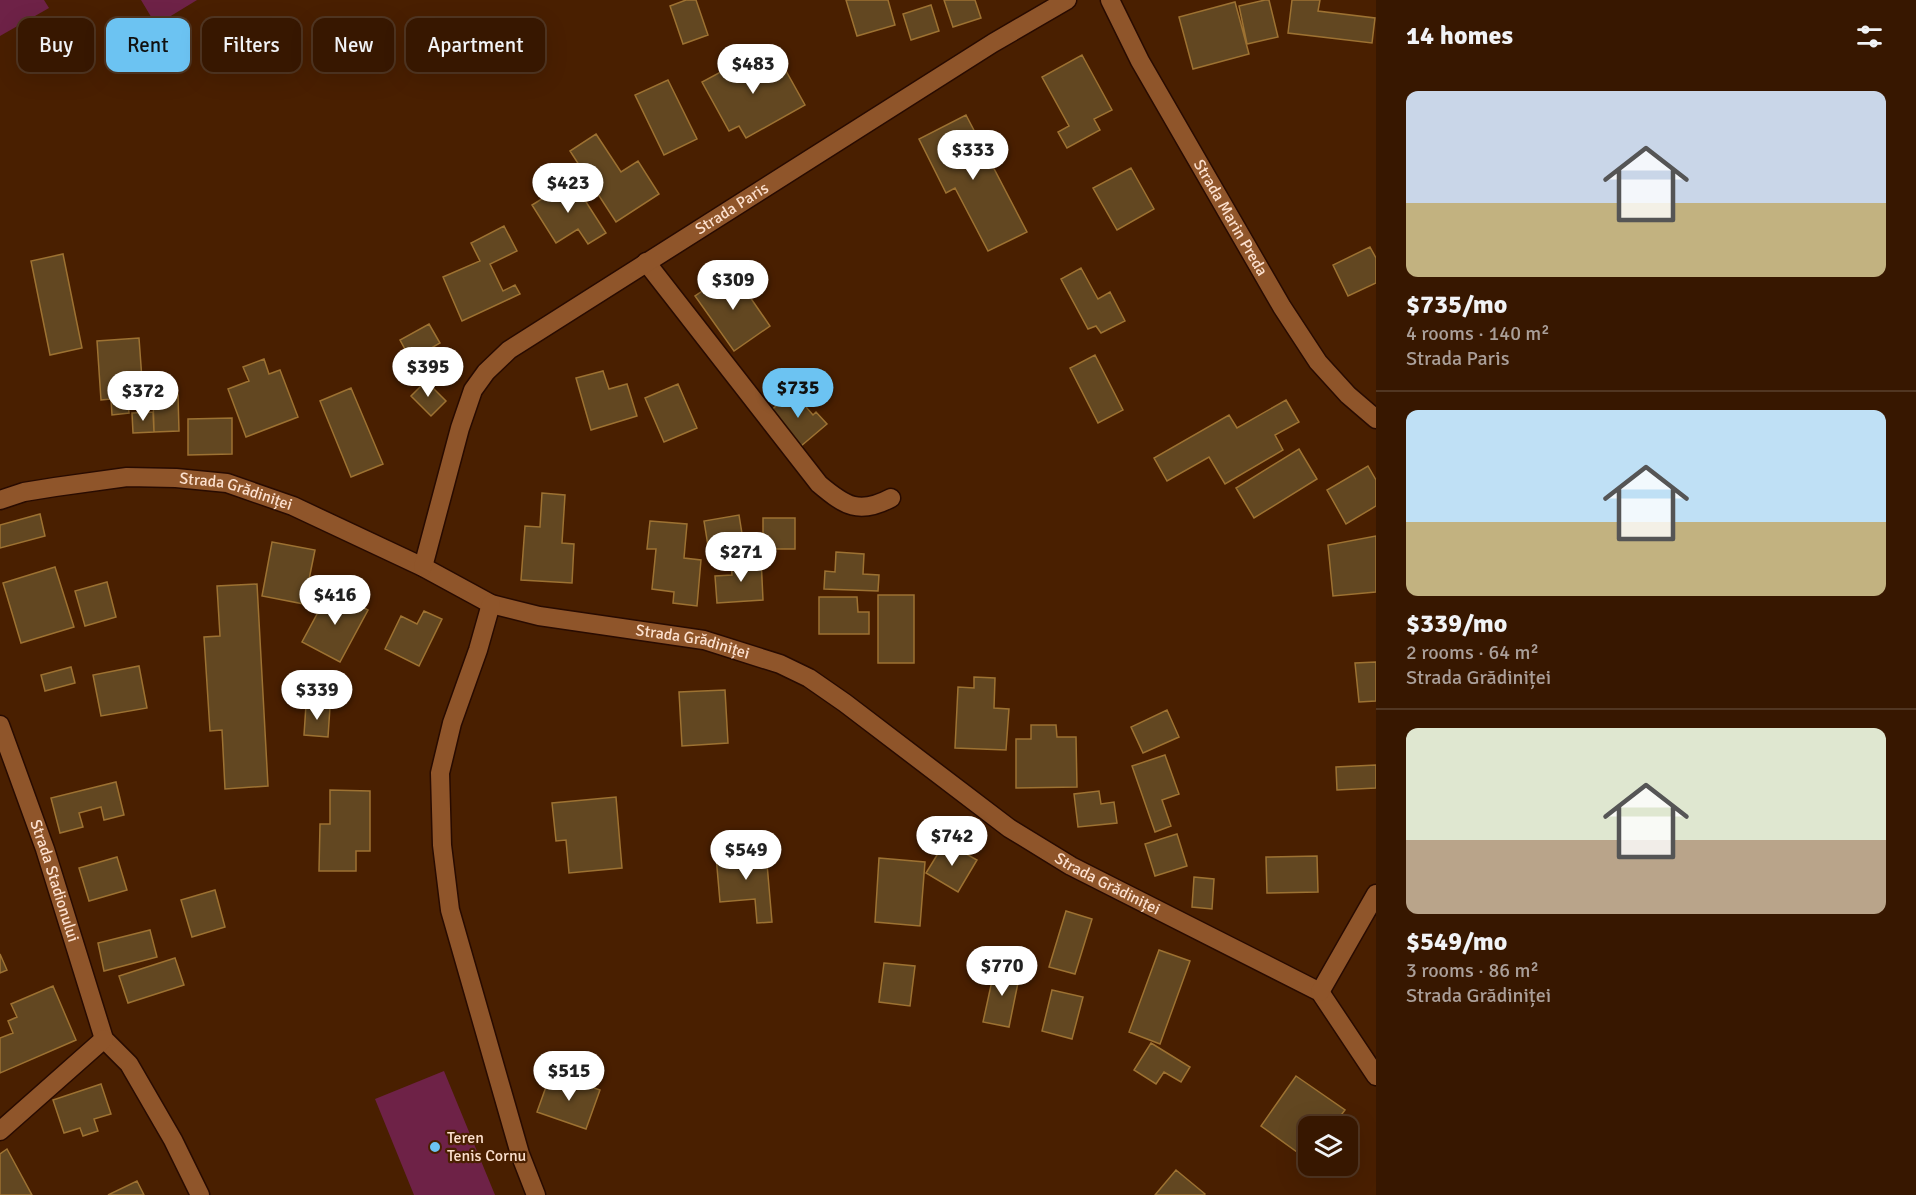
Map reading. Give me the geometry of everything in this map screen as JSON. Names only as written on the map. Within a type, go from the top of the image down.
[{"type":"street","name":"Strada Paris","points":[[423,567],[460,428],[474,390],[486,372],[509,350],[983,49],[1066,0]]},
{"type":"street","name":"Strada Marin Preda","points":[[1110,0],[1140,61],[1282,307],[1318,362],[1348,395],[1376,419]]},
{"type":"street","points":[[646,262],[819,484],[839,501],[856,506],[876,506],[891,498]]},
{"type":"street","name":"Strada Grădiniței","points":[[0,500],[45,488],[127,477],[176,478],[228,483],[293,506],[423,567],[491,604],[539,616],[704,640],[780,664],[809,678],[1010,828],[1071,866],[1320,992]]},
{"type":"street","points":[[491,604],[478,650],[452,723],[440,773],[442,845],[450,910],[517,1143],[536,1195]]},
{"type":"street","name":"Strada Stadionului","points":[[0,725],[45,849],[104,1039],[129,1064],[200,1195]]},
{"type":"street","points":[[1376,894],[1320,992],[1376,1076]]},
{"type":"street","points":[[0,1131],[104,1039]]},
{"type":"shaded area","points":[[0,0],[44,0],[49,8],[32,18],[18,18],[18,26],[0,36]]},
{"type":"shaded area","points":[[141,0],[197,0],[167,18],[152,18]]},
{"type":"shaded area","name":"Teren Tenis Cornu","points":[[444,1071],[495,1195],[414,1195],[375,1099]]},
{"type":"building","points":[[686,0],[696,0],[708,35],[683,44],[670,6]]},
{"type":"building","points":[[846,0],[888,0],[895,25],[857,36]]},
{"type":"building","points":[[944,0],[975,0],[981,18],[953,27]]},
{"type":"building","points":[[1269,0],[1278,37],[1247,44],[1239,6]]},
{"type":"building","points":[[1292,0],[1320,0],[1318,11],[1375,18],[1372,43],[1288,33]]},
{"type":"building","points":[[1235,2],[1249,54],[1193,69],[1179,17]]},
{"type":"building","points":[[931,5],[939,31],[911,40],[903,14]]},
{"type":"building","points":[[754,54],[763,71],[781,62],[805,105],[746,138],[739,126],[729,131],[702,82]]},
{"type":"building","points":[[1082,55],[1112,110],[1094,119],[1100,130],[1067,148],[1058,132],[1069,126],[1042,77]]},
{"type":"building","points":[[668,80],[697,139],[664,155],[635,95]]},
{"type":"building","points":[[966,115],[1027,232],[988,251],[955,188],[946,193],[919,139]]},
{"type":"building","points":[[596,134],[621,172],[638,161],[659,194],[616,222],[570,151]]},
{"type":"building","points":[[1131,168],[1154,209],[1117,230],[1093,188]]},
{"type":"building","points":[[572,180],[606,233],[588,244],[578,229],[556,243],[532,205]]},
{"type":"building","points":[[504,226],[517,251],[490,264],[503,291],[515,285],[520,294],[462,321],[443,277],[480,261],[471,243]]},
{"type":"building","points":[[1370,247],[1376,258],[1376,283],[1348,296],[1333,265]]},
{"type":"building","points":[[63,254],[82,348],[50,355],[31,261]]},
{"type":"building","points":[[1081,268],[1098,299],[1110,292],[1125,321],[1101,333],[1096,326],[1088,329],[1061,279]]},
{"type":"building","points":[[732,271],[770,326],[734,351],[695,296]]},
{"type":"building","points":[[429,324],[440,343],[411,360],[400,340]]},
{"type":"building","points":[[139,338],[143,393],[127,394],[129,413],[112,415],[111,399],[101,400],[97,341]]},
{"type":"building","points":[[1095,355],[1123,410],[1098,423],[1070,368]]},
{"type":"building","points":[[264,359],[269,374],[280,370],[298,417],[246,437],[228,389],[249,381],[243,367]]},
{"type":"building","points":[[603,371],[609,389],[627,384],[637,416],[591,430],[576,378]]},
{"type":"building","points":[[426,381],[446,401],[431,416],[411,396]]},
{"type":"building","points":[[678,384],[697,428],[664,442],[645,398]]},
{"type":"building","points":[[351,388],[383,464],[351,477],[320,401]]},
{"type":"building","points":[[793,392],[813,415],[816,412],[827,424],[801,446],[770,411]]},
{"type":"building","points":[[178,395],[179,431],[154,432],[153,396]]},
{"type":"building","points":[[1286,400],[1299,422],[1275,435],[1283,450],[1225,484],[1209,457],[1167,481],[1154,458],[1229,415],[1237,428]]},
{"type":"building","points":[[153,412],[154,432],[133,433],[132,413]]},
{"type":"building","points":[[232,418],[232,454],[188,455],[188,419]]},
{"type":"building","points":[[1299,449],[1317,479],[1254,518],[1236,488]]},
{"type":"building","points":[[1368,466],[1376,480],[1376,506],[1346,524],[1327,490]]},
{"type":"building","points":[[542,493],[565,495],[562,543],[574,544],[572,583],[521,580],[525,526],[540,527]]},
{"type":"building","points":[[40,514],[45,536],[0,548],[0,525]]},
{"type":"building","points":[[739,515],[744,546],[709,552],[704,521]]},
{"type":"building","points":[[763,518],[795,518],[795,549],[763,549]]},
{"type":"building","points":[[650,521],[687,524],[684,558],[701,560],[697,606],[673,603],[674,592],[652,589],[656,549],[647,549]]},
{"type":"building","points":[[1376,536],[1376,592],[1333,596],[1328,545]]},
{"type":"building","points":[[272,542],[315,550],[304,604],[262,596]]},
{"type":"building","points":[[836,552],[864,554],[863,574],[879,575],[878,591],[824,589],[825,571],[835,572]]},
{"type":"building","points":[[761,558],[763,600],[717,603],[715,576],[732,575],[731,561]]},
{"type":"building","points":[[55,567],[74,627],[21,643],[3,583]]},
{"type":"building","points":[[107,582],[116,617],[85,626],[75,591]]},
{"type":"building","points":[[257,584],[268,786],[225,789],[222,730],[210,731],[204,637],[220,636],[217,586]]},
{"type":"building","points":[[330,590],[368,610],[340,662],[302,642]]},
{"type":"building","points":[[878,595],[914,595],[914,663],[878,663]]},
{"type":"building","points":[[819,597],[857,597],[858,612],[869,612],[869,634],[819,634]]},
{"type":"building","points":[[424,611],[442,619],[419,666],[385,649],[401,616],[417,624]]},
{"type":"building","points":[[1376,662],[1376,701],[1359,702],[1355,663]]},
{"type":"building","points":[[139,666],[147,708],[101,716],[93,675]]},
{"type":"building","points":[[71,667],[75,683],[45,691],[41,675]]},
{"type":"building","points":[[974,677],[995,678],[994,708],[1009,709],[1006,750],[955,748],[958,687],[974,688]]},
{"type":"building","points":[[725,690],[728,743],[682,746],[679,692]]},
{"type":"building","points":[[306,705],[330,707],[328,737],[304,735]]},
{"type":"building","points":[[1167,710],[1179,737],[1143,753],[1131,727]]},
{"type":"building","points":[[1031,725],[1056,725],[1057,737],[1076,737],[1077,787],[1016,788],[1016,739],[1031,739]]},
{"type":"building","points":[[1165,755],[1179,794],[1162,800],[1171,826],[1155,832],[1132,766]]},
{"type":"building","points":[[1376,765],[1376,788],[1337,790],[1336,767]]},
{"type":"building","points":[[116,782],[124,815],[104,820],[101,807],[79,813],[83,827],[60,833],[51,798]]},
{"type":"building","points":[[330,790],[370,791],[370,851],[356,851],[356,871],[319,871],[320,824],[330,824]]},
{"type":"building","points":[[1099,791],[1101,804],[1114,802],[1117,823],[1078,827],[1074,794]]},
{"type":"building","points":[[616,797],[622,868],[569,873],[566,840],[556,841],[552,803]]},
{"type":"building","points":[[1177,834],[1187,866],[1155,876],[1145,844]]},
{"type":"building","points":[[945,842],[977,860],[958,892],[926,873]]},
{"type":"building","points":[[766,852],[772,922],[757,923],[755,899],[720,902],[716,856]]},
{"type":"building","points":[[1317,856],[1318,892],[1267,893],[1266,857]]},
{"type":"building","points":[[117,857],[127,890],[89,901],[79,868]]},
{"type":"building","points":[[879,858],[925,862],[920,926],[875,922]]},
{"type":"building","points":[[1194,877],[1214,879],[1212,909],[1192,907]]},
{"type":"building","points":[[215,890],[225,927],[192,937],[181,900]]},
{"type":"building","points":[[1066,911],[1092,919],[1075,974],[1049,967]]},
{"type":"building","points":[[150,930],[157,957],[104,971],[98,943]]},
{"type":"building","points":[[1159,950],[1190,961],[1160,1044],[1129,1032]]},
{"type":"building","points":[[0,954],[7,970],[0,973]]},
{"type":"building","points":[[175,958],[184,985],[128,1003],[119,976]]},
{"type":"building","points":[[884,963],[915,966],[910,1006],[879,1002]]},
{"type":"building","points":[[995,967],[1020,973],[1009,1027],[983,1022]]},
{"type":"building","points":[[53,986],[76,1040],[0,1073],[0,1038],[13,1033],[8,1021],[17,1017],[11,1004]]},
{"type":"building","points":[[1052,990],[1083,997],[1072,1039],[1042,1031]]},
{"type":"building","points":[[1151,1043],[1190,1067],[1181,1082],[1164,1072],[1156,1084],[1134,1070]]},
{"type":"building","points":[[1296,1076],[1345,1110],[1340,1116],[1298,1116],[1297,1152],[1261,1126]]},
{"type":"building","points":[[562,1077],[600,1090],[586,1129],[537,1112],[547,1084],[558,1088]]},
{"type":"building","points":[[101,1084],[111,1114],[94,1119],[98,1131],[83,1136],[80,1128],[64,1133],[53,1100]]},
{"type":"building","points":[[7,1149],[32,1195],[0,1195],[0,1154]]},
{"type":"building","points":[[1176,1170],[1205,1194],[1155,1195]]},
{"type":"building","points":[[137,1181],[144,1195],[108,1195]]},
{"type":"place","name":"Teren Tenis Cornu","points":[[435,1147]]}]
